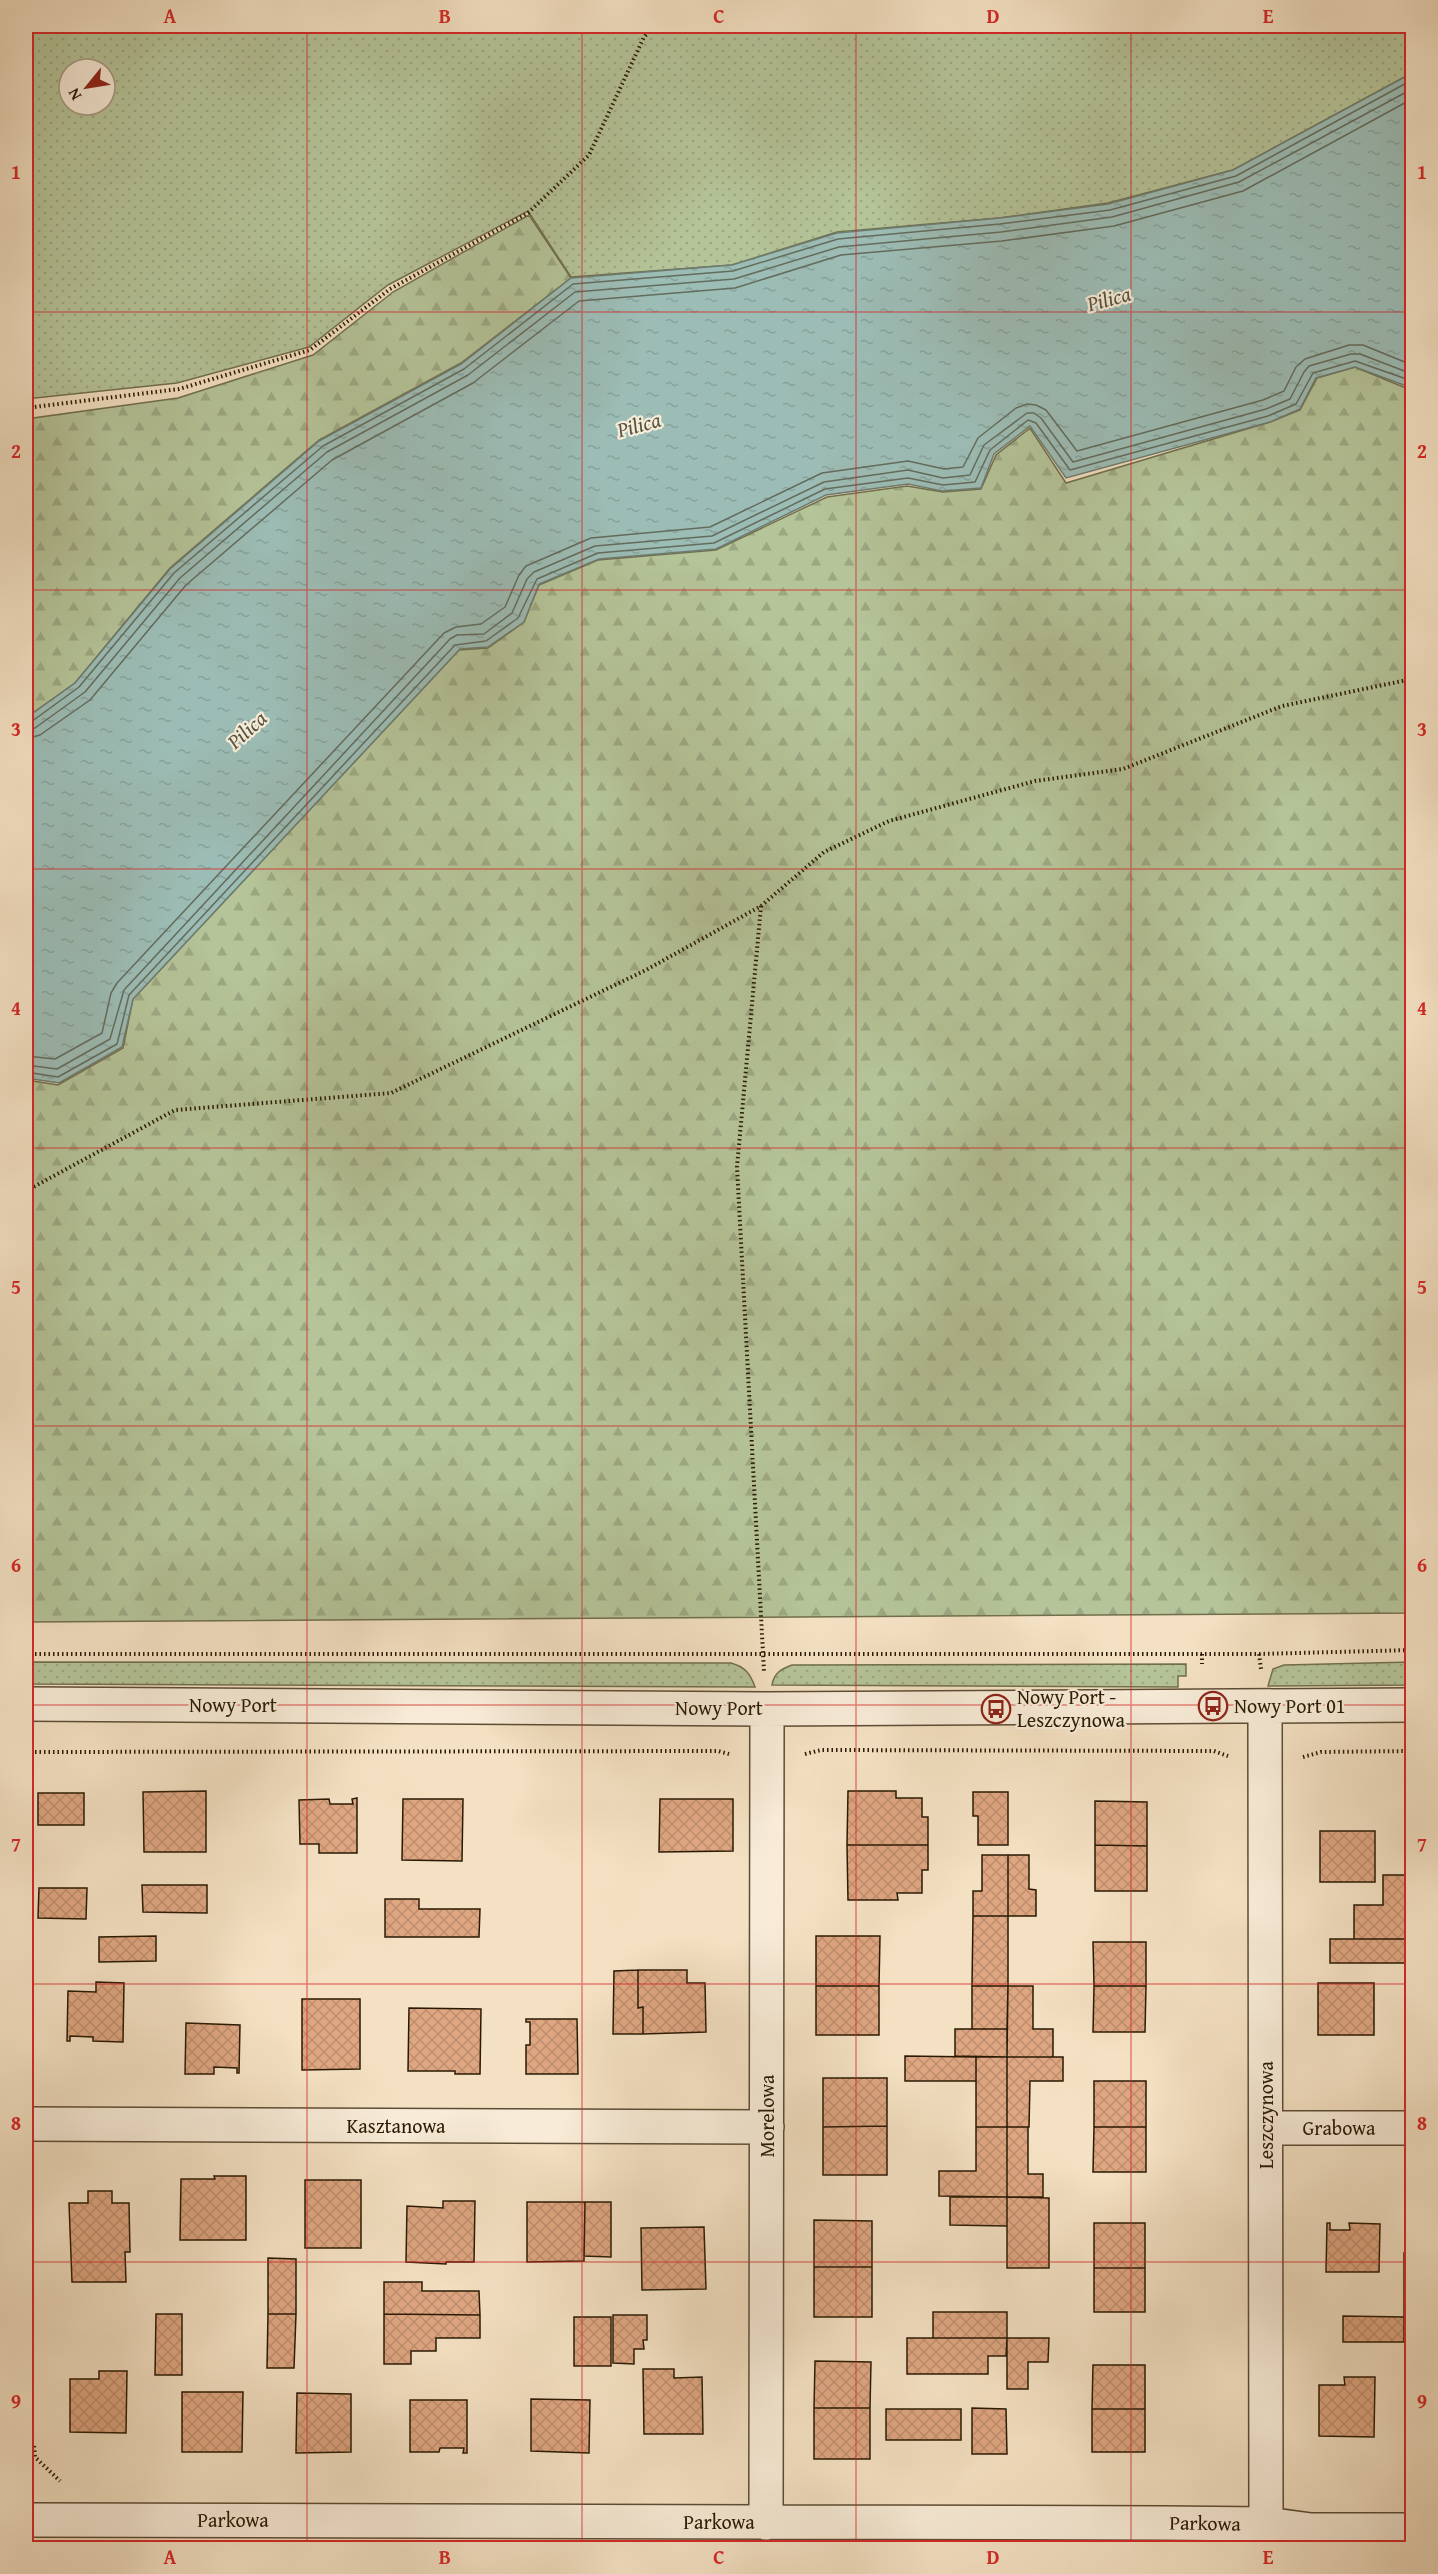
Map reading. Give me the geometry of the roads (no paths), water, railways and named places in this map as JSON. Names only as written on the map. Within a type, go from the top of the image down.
[{"type":"street","name":"Nowy Port","points":[[26,1704],[767,1708],[1413,1705]]},
{"type":"street","name":"Leszczynowa","points":[[1265,1707],[1266,2524]]},
{"type":"street","name":"Morelowa","points":[[766,2523],[767,1708]]},
{"type":"street","name":"Kasztanowa","points":[[26,2124],[766,2127]]},
{"type":"street","name":"Grabowa","points":[[1266,2128],[1413,2128]]},
{"type":"street","name":"Parkowa","points":[[26,2520],[766,2523],[882,2535],[1266,2524],[1311,2539],[1413,2530]]},
{"type":"water","name":"Pilica","points":[[1412,73],[1412,387],[1355,367],[1316,378],[1300,409],[1270,422],[1066,478],[1030,426],[994,454],[981,488],[942,491],[908,484],[826,495],[716,549],[599,559],[539,584],[524,622],[488,647],[460,649],[133,999],[122,1047],[59,1083],[26,1078],[26,718],[75,683],[170,569],[319,441],[461,364],[571,278],[732,265],[837,233],[1000,218],[1108,204],[1233,170]]},
{"type":"place","name":"Nowy Port 01","points":[[1213,1706]]},
{"type":"place","name":"Nowy Port - Leszczynowa","points":[[996,1709]]}]
